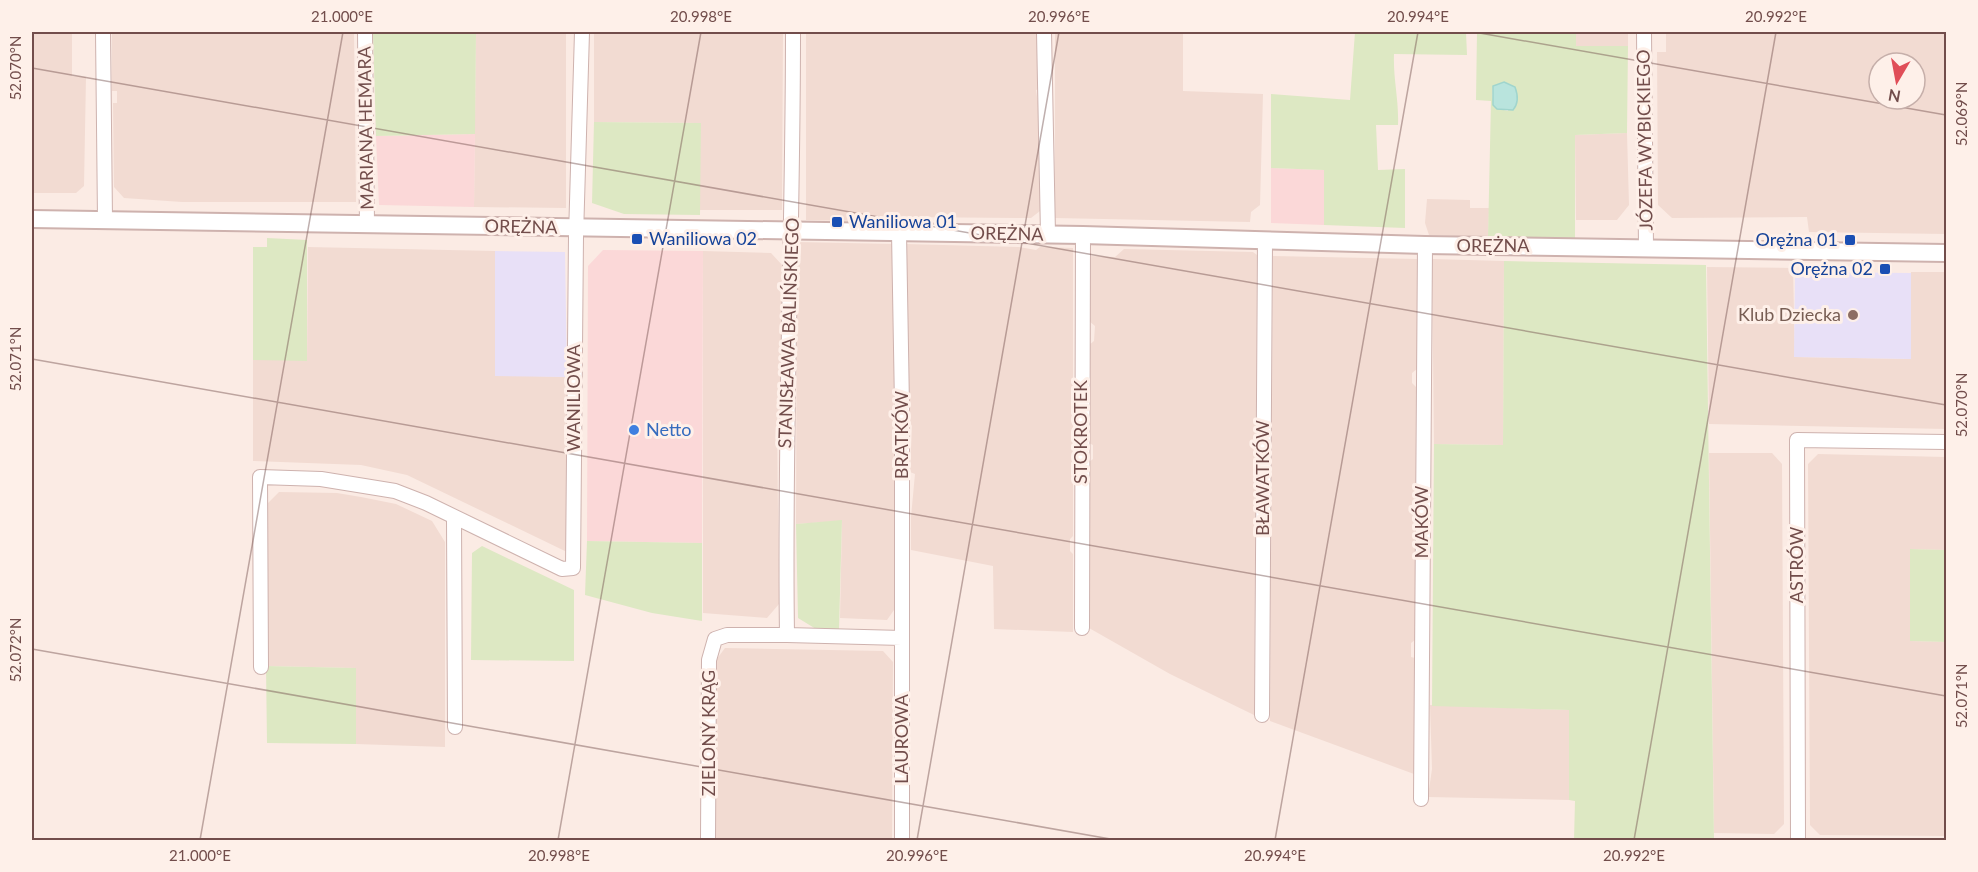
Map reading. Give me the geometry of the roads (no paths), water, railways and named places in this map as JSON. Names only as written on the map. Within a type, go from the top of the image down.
[{"type":"street","points":[[103,32],[105,220]]},
{"type":"street","name":"MARIANA HEMARA","points":[[365,32],[367,225]]},
{"type":"street","name":"WANILIOWA","points":[[454,519],[562,569],[573,568],[576,228],[582,32]]},
{"type":"street","name":"STANISŁAWA BALIŃSKIEGO","points":[[787,635],[784,473],[793,231],[793,32]]},
{"type":"street","points":[[1044,32],[1048,235]]},
{"type":"street","name":"JÓZEFA WYBICKIEGO","points":[[1644,32],[1646,248]]},
{"type":"street","name":"ORĘŻNA","points":[[32,219],[899,232],[1425,245],[1947,253]]},
{"type":"street","name":"BRATKÓW","points":[[899,232],[902,638]]},
{"type":"street","name":"STOKROTEK","points":[[1082,628],[1083,236]]},
{"type":"street","name":"BŁAWATKÓW","points":[[1262,715],[1265,241]]},
{"type":"street","name":"MAKÓW","points":[[1421,799],[1425,245]]},
{"type":"street","name":"ASTRÓW","points":[[1798,840],[1797,440],[1947,442]]},
{"type":"street","points":[[261,667],[260,477],[321,479],[380,487],[426,503],[454,519],[455,727]]},
{"type":"street","name":"ZIELONY KRĄG","points":[[708,840],[709,660],[715,639],[727,635],[787,635]]},
{"type":"street","points":[[787,635],[902,638]]},
{"type":"street","name":"LAUROWA","points":[[902,638],[902,840]]},
{"type":"water","points":[[1504,82],[1515,87],[1516,90],[1517,102],[1513,110],[1497,109],[1493,105],[1493,86]]},
{"type":"place","name":"Waniliowa 01","points":[[837,222]]},
{"type":"place","name":"Waniliowa 02","points":[[637,239]]},
{"type":"place","name":"Orężna 01","points":[[1850,240]]},
{"type":"place","name":"Orężna 02","points":[[1885,269]]},
{"type":"place","name":"Klub Dziecka","points":[[1853,315]]},
{"type":"place","name":"Netto","points":[[634,430]]}]
